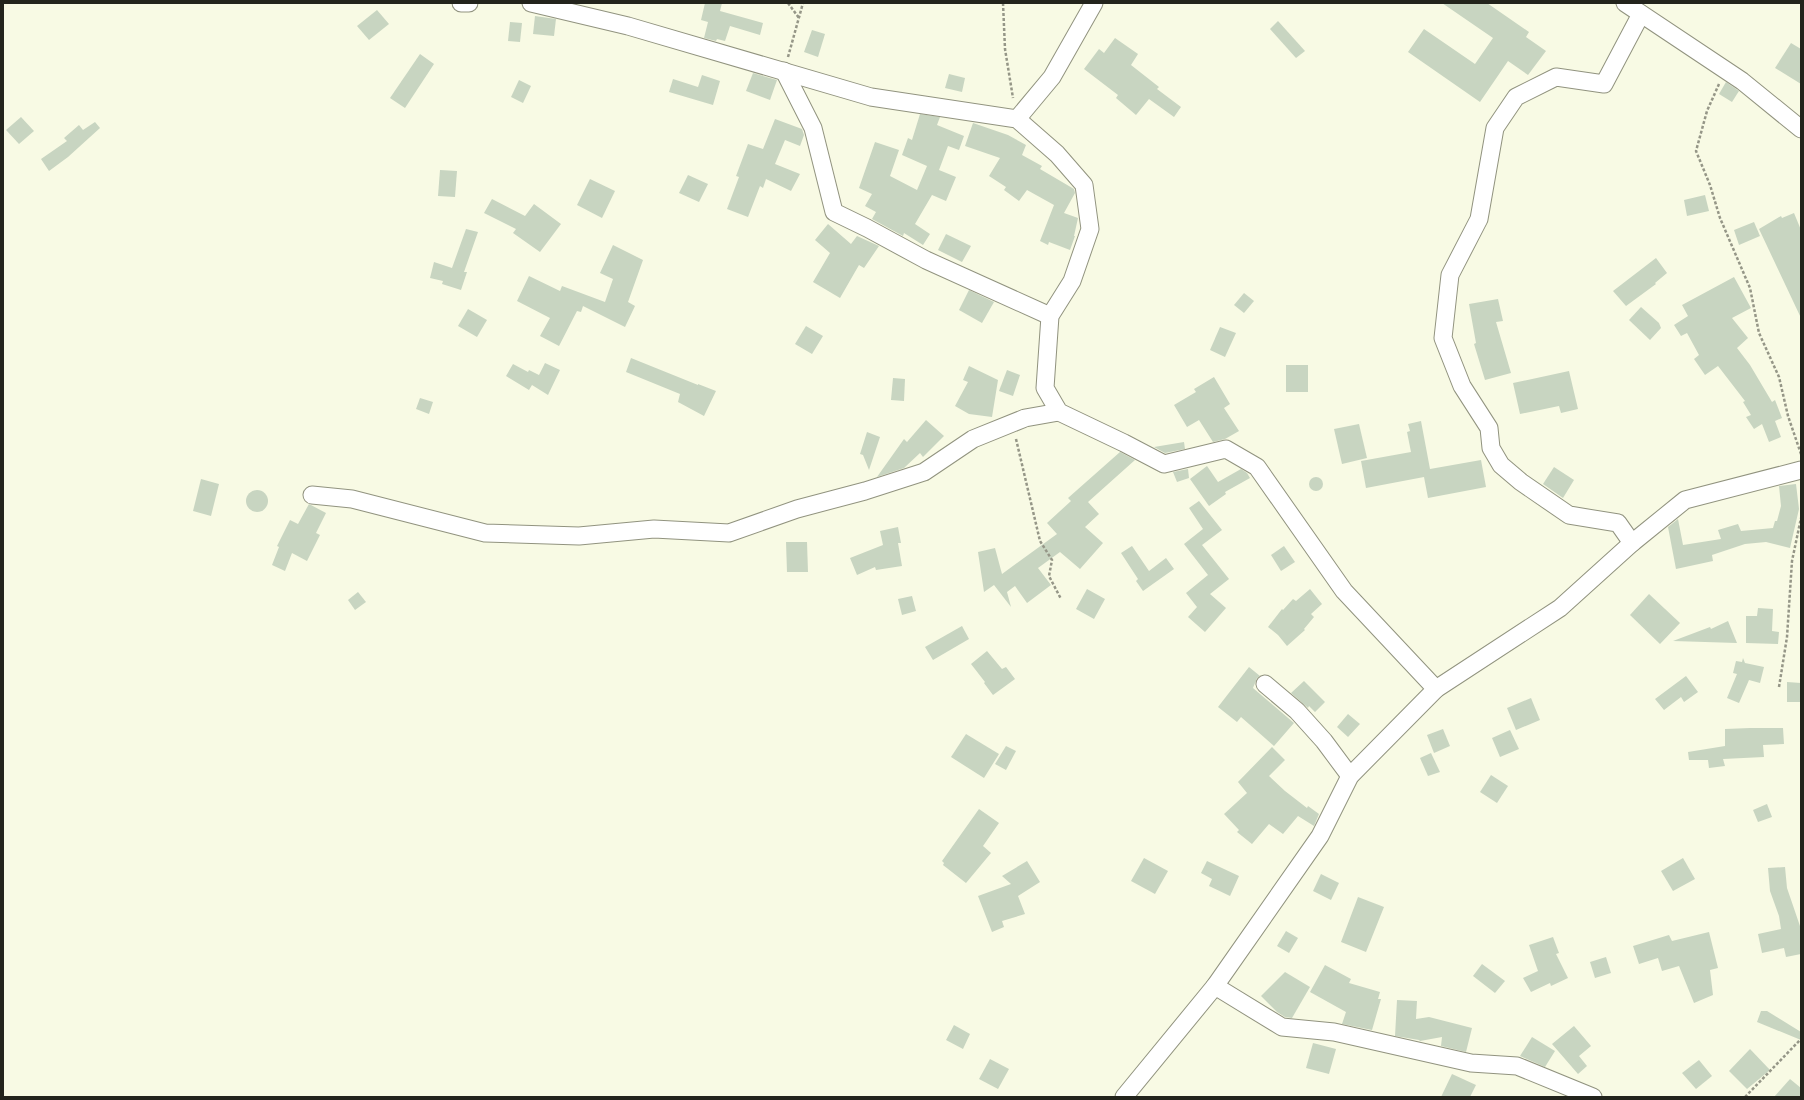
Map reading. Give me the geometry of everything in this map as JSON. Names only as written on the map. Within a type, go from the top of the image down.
[{"type":"street","points":[[461,3],[469,3]]},
{"type":"street","points":[[532,3],[628,26],[871,97],[1017,120],[1057,154],[1084,185],[1090,229],[1072,281],[1050,316],[1045,388],[1059,412],[1164,464],[1226,449],[1257,467],[1344,591],[1436,689]]},
{"type":"street","points":[[1017,120],[1052,77],[1094,3]]},
{"type":"street","points":[[1625,3],[1742,81],[1801,129]]},
{"type":"street","points":[[1632,543],[1618,523],[1569,515],[1521,482],[1501,465],[1491,448],[1489,428],[1462,386],[1443,338],[1450,275],[1479,219],[1495,128],[1516,97],[1556,77],[1604,84],[1641,14]]},
{"type":"street","points":[[784,71],[813,128],[834,212],[926,260],[1050,316]]},
{"type":"street","points":[[312,495],[352,499],[484,533],[579,536],[654,529],[729,532],[797,509],[865,491],[924,472],[973,439],[1025,418],[1059,412]]},
{"type":"street","points":[[1124,1097],[1215,986],[1320,836],[1350,776],[1436,689],[1560,608],[1632,543],[1685,500],[1801,470]]},
{"type":"street","points":[[1265,684],[1297,711],[1324,741],[1350,776]]},
{"type":"street","points":[[1215,986],[1282,1027],[1334,1032],[1471,1063],[1517,1066],[1593,1097]]},
{"type":"path","points":[[788,3],[799,18]]},
{"type":"path","points":[[784,71],[803,3]]},
{"type":"path","points":[[1003,3],[1005,49],[1017,120]]},
{"type":"path","points":[[1725,70],[1706,111],[1696,152],[1710,185],[1720,218],[1750,288],[1759,333],[1779,376],[1788,416],[1801,455]]},
{"type":"path","points":[[1011,424],[1021,457],[1040,541],[1052,560],[1049,576],[1061,599]]},
{"type":"path","points":[[1779,686],[1787,637],[1792,561],[1801,518]]},
{"type":"path","points":[[1745,1097],[1801,1039]]},
{"type":"building","points":[[705,3],[722,3],[720,11],[763,23],[760,35],[730,26],[725,41],[717,39],[716,41],[704,38],[708,22],[701,20]]},
{"type":"building","points":[[1442,3],[1487,3],[1529,32],[1526,37],[1546,51],[1528,75],[1508,61],[1480,102],[1408,52],[1424,29],[1475,64],[1493,38]]},
{"type":"building","points":[[377,10],[389,24],[369,40],[357,26]]},
{"type":"building","points":[[535,16],[556,19],[554,36],[533,34]]},
{"type":"building","points":[[1278,21],[1305,51],[1296,58],[1270,29]]},
{"type":"building","points":[[510,22],[522,23],[520,42],[508,41]]},
{"type":"building","points":[[812,30],[825,34],[818,57],[804,52]]},
{"type":"building","points":[[1115,38],[1138,54],[1131,65],[1159,87],[1157,89],[1181,107],[1174,117],[1149,99],[1136,115],[1116,98],[1118,95],[1084,69],[1099,49],[1104,53]]},
{"type":"building","points":[[1791,43],[1801,49],[1801,84],[1775,68]]},
{"type":"building","points":[[420,54],[434,64],[405,108],[390,98]]},
{"type":"building","points":[[753,73],[777,80],[770,100],[746,91]]},
{"type":"building","points":[[949,74],[965,78],[962,92],[945,88]]},
{"type":"building","points":[[702,75],[720,81],[713,105],[669,92],[673,79],[698,87]]},
{"type":"building","points":[[519,80],[531,86],[523,103],[511,97]]},
{"type":"building","points":[[1726,82],[1739,91],[1732,102],[1719,94]]},
{"type":"building","points":[[920,114],[940,117],[937,125],[964,136],[959,150],[948,146],[939,170],[956,177],[946,201],[932,195],[915,224],[930,234],[923,245],[904,233],[903,236],[872,219],[876,212],[865,206],[872,194],[859,188],[875,142],[899,150],[890,176],[917,190],[927,166],[902,155],[908,138],[912,140]]},
{"type":"building","points":[[21,117],[34,131],[19,144],[6,130]]},
{"type":"building","points":[[775,119],[802,129],[804,135],[800,146],[785,140],[775,164],[800,174],[791,191],[766,179],[763,188],[760,186],[748,217],[727,209],[739,177],[736,176],[748,144],[763,149]]},
{"type":"building","points":[[95,122],[100,128],[68,157],[49,171],[41,159],[67,141],[64,138],[79,125],[83,130]]},
{"type":"building","points":[[973,123],[1008,135],[1026,145],[1022,155],[1042,166],[1040,169],[1074,189],[1075,193],[1064,213],[1078,218],[1075,236],[1070,250],[1049,242],[1048,245],[1040,241],[1054,205],[1027,190],[1019,201],[1004,190],[1006,187],[989,176],[1000,158],[965,146]]},
{"type":"building","points":[[440,170],[457,171],[455,197],[438,196]]},
{"type":"building","points":[[688,175],[708,184],[699,202],[679,193]]},
{"type":"building","points":[[590,179],[615,191],[602,218],[577,205]]},
{"type":"building","points":[[1705,195],[1709,211],[1687,216],[1684,200]]},
{"type":"building","points":[[492,199],[525,216],[534,204],[561,224],[540,252],[513,233],[516,229],[484,213]]},
{"type":"building","points":[[1794,213],[1801,230],[1801,318],[1759,229],[1781,216],[1782,218]]},
{"type":"building","points":[[1754,222],[1760,236],[1739,245],[1734,230]]},
{"type":"building","points":[[828,224],[851,244],[857,236],[879,246],[864,268],[859,265],[840,298],[813,282],[830,253],[815,240]]},
{"type":"building","points":[[466,229],[478,232],[464,272],[467,272],[461,290],[442,284],[443,281],[430,278],[434,262],[452,268]]},
{"type":"building","points":[[946,234],[971,246],[962,262],[938,250]]},
{"type":"building","points":[[613,245],[643,260],[628,302],[635,306],[625,327],[583,306],[581,312],[577,311],[559,346],[540,336],[550,318],[517,301],[529,276],[560,291],[562,286],[605,302],[613,279],[600,273]]},
{"type":"building","points":[[1656,258],[1667,273],[1655,283],[1656,284],[1626,306],[1613,291]]},
{"type":"building","points":[[1734,277],[1751,308],[1732,318],[1748,338],[1737,348],[1750,365],[1772,402],[1775,400],[1782,418],[1775,421],[1781,437],[1769,442],[1762,424],[1754,429],[1746,417],[1751,415],[1743,402],[1745,401],[1718,366],[1705,375],[1694,359],[1699,355],[1687,333],[1681,336],[1674,325],[1688,316],[1682,305]]},
{"type":"building","points":[[969,290],[994,302],[982,323],[959,310]]},
{"type":"building","points":[[1244,293],[1254,301],[1244,313],[1234,305]]},
{"type":"building","points":[[1498,299],[1503,321],[1496,322],[1511,373],[1485,380],[1474,344],[1476,343],[1469,304]]},
{"type":"building","points":[[1641,307],[1659,323],[1661,328],[1650,340],[1629,320]]},
{"type":"building","points":[[468,309],[487,320],[477,337],[458,326]]},
{"type":"building","points":[[806,326],[823,336],[812,354],[795,344]]},
{"type":"building","points":[[1220,327],[1236,333],[1225,357],[1210,350]]},
{"type":"building","points":[[631,358],[716,391],[704,416],[678,402],[680,394],[626,372]]},
{"type":"building","points":[[545,363],[560,370],[548,395],[532,385],[529,390],[506,376],[513,364],[528,372],[529,370],[539,375]]},
{"type":"building","points":[[1286,365],[1308,365],[1308,392],[1286,392]]},
{"type":"building","points":[[969,366],[998,380],[992,417],[969,414],[955,406],[968,382],[963,380]]},
{"type":"building","points":[[1007,370],[1020,375],[1013,396],[999,391]]},
{"type":"building","points":[[1569,371],[1578,409],[1561,413],[1559,406],[1520,414],[1513,383]]},
{"type":"building","points":[[1214,377],[1230,404],[1224,408],[1239,431],[1225,439],[1213,442],[1199,420],[1187,427],[1174,405],[1196,392],[1194,389]]},
{"type":"building","points":[[893,378],[905,379],[904,401],[891,400]]},
{"type":"building","points":[[420,398],[433,402],[429,414],[416,409]]},
{"type":"building","points":[[926,420],[944,436],[923,457],[920,453],[904,468],[877,477],[904,439],[907,442]]},
{"type":"building","points":[[1421,421],[1430,469],[1481,460],[1486,487],[1428,498],[1424,477],[1366,488],[1361,461],[1411,452],[1407,432],[1410,431],[1408,424]]},
{"type":"building","points":[[1359,424],[1367,458],[1342,464],[1334,429]]},
{"type":"building","points":[[867,432],[880,437],[869,470],[863,455],[860,454]]},
{"type":"building","points":[[1184,442],[1185,449],[1165,453],[1154,447]]},
{"type":"building","points":[[1120,452],[1135,460],[1088,502],[1099,514],[1085,527],[1103,543],[1080,569],[1060,552],[1038,568],[1051,585],[1027,603],[1015,586],[1007,592],[1011,607],[994,585],[984,592],[978,552],[995,548],[1002,574],[1057,534],[1047,523],[1071,501],[1068,498]]},
{"type":"building","points":[[1207,466],[1218,482],[1241,469],[1247,473],[1250,478],[1225,492],[1226,494],[1209,506],[1190,479]]},
{"type":"building","points":[[1554,467],[1574,480],[1563,498],[1543,484]]},
{"type":"building","points":[[1188,469],[1189,478],[1177,482],[1173,472]]},
{"type":"building","points":[[1313,477],[1319,477],[1323,481],[1323,487],[1319,491],[1313,491],[1309,487],[1309,481]]},
{"type":"building","points":[[201,479],[219,484],[211,516],[193,511]]},
{"type":"building","points":[[1796,484],[1799,509],[1790,548],[1766,542],[1745,544],[1712,555],[1713,561],[1676,569],[1668,527],[1678,519],[1683,545],[1721,539],[1718,530],[1738,524],[1741,531],[1773,528],[1775,521],[1777,521],[1781,506],[1779,486]]},
{"type":"building","points":[[257,490],[265,493],[268,501],[265,509],[257,512],[249,509],[246,501],[249,493]]},
{"type":"building","points":[[1199,501],[1222,530],[1202,545],[1229,579],[1210,594],[1226,608],[1205,632],[1188,617],[1197,607],[1186,593],[1208,575],[1184,544],[1203,529],[1189,508]]},
{"type":"building","points":[[309,504],[326,513],[316,533],[320,535],[307,561],[292,553],[285,571],[272,565],[279,547],[277,546],[290,520],[298,524]]},
{"type":"building","points":[[898,527],[901,543],[898,543],[902,566],[876,570],[875,567],[857,575],[850,558],[883,545],[880,531]]},
{"type":"building","points":[[786,542],[807,542],[808,572],[787,572]]},
{"type":"building","points":[[1132,546],[1149,571],[1166,558],[1174,569],[1143,591],[1136,581],[1138,579],[1121,553]]},
{"type":"building","points":[[1284,546],[1295,562],[1281,571],[1271,555]]},
{"type":"building","points":[[1087,589],[1105,599],[1094,619],[1076,609]]},
{"type":"building","points":[[1310,589],[1322,604],[1311,614],[1314,617],[1304,629],[1305,630],[1287,646],[1278,635],[1268,627],[1282,609],[1283,610],[1293,599],[1296,601]]},
{"type":"building","points":[[358,592],[366,602],[355,610],[348,600]]},
{"type":"building","points":[[1649,594],[1680,623],[1660,644],[1630,615]]},
{"type":"building","points":[[912,596],[916,611],[902,615],[898,599]]},
{"type":"building","points":[[1758,608],[1773,609],[1772,631],[1779,632],[1778,644],[1746,643],[1746,616],[1757,616]]},
{"type":"building","points":[[1728,621],[1737,643],[1673,641],[1710,627],[1711,629]]},
{"type":"building","points":[[962,626],[969,639],[933,660],[925,647]]},
{"type":"building","points":[[987,651],[1002,669],[1006,667],[1015,679],[993,695],[971,664]]},
{"type":"building","points":[[1743,658],[1745,663],[1764,667],[1760,683],[1749,680],[1739,703],[1727,698],[1737,674],[1733,673],[1736,661],[1742,662]]},
{"type":"building","points":[[1249,667],[1260,676],[1257,678],[1253,688],[1294,723],[1274,746],[1241,717],[1237,722],[1218,707]]},
{"type":"building","points":[[1686,676],[1698,692],[1684,702],[1681,697],[1664,710],[1655,699]]},
{"type":"building","points":[[1304,681],[1325,702],[1315,712],[1309,706],[1308,708],[1291,693]]},
{"type":"building","points":[[1787,682],[1801,683],[1801,702],[1787,702]]},
{"type":"building","points":[[1531,698],[1540,720],[1516,730],[1507,708]]},
{"type":"building","points":[[1348,714],[1360,724],[1348,737],[1337,727]]},
{"type":"building","points":[[1783,728],[1784,744],[1763,745],[1764,757],[1723,759],[1725,766],[1709,768],[1708,760],[1689,760],[1688,752],[1725,746],[1725,729]]},
{"type":"building","points":[[1443,729],[1450,746],[1434,753],[1427,735]]},
{"type":"building","points":[[1510,730],[1519,749],[1500,757],[1492,738]]},
{"type":"building","points":[[966,734],[999,754],[984,778],[951,757]]},
{"type":"building","points":[[1006,746],[1016,751],[1006,770],[995,764]]},
{"type":"building","points":[[1272,747],[1285,760],[1269,776],[1307,808],[1308,806],[1319,814],[1314,826],[1298,816],[1283,834],[1269,824],[1252,844],[1237,832],[1239,830],[1224,814],[1247,793],[1238,782]]},
{"type":"building","points":[[1431,753],[1440,772],[1428,776],[1420,758]]},
{"type":"building","points":[[1491,775],[1508,786],[1497,803],[1480,792]]},
{"type":"building","points":[[1767,804],[1772,817],[1758,822],[1753,810]]},
{"type":"building","points":[[979,809],[999,823],[983,846],[991,853],[966,883],[943,865],[944,863],[942,861]]},
{"type":"building","points":[[1144,858],[1168,871],[1155,894],[1131,881]]},
{"type":"building","points":[[1683,858],[1695,879],[1673,891],[1661,871]]},
{"type":"building","points":[[1027,861],[1040,882],[1018,896],[1025,914],[1002,921],[1004,927],[992,932],[978,896],[1011,884],[1002,876]]},
{"type":"building","points":[[1207,861],[1239,876],[1230,896],[1209,886],[1212,879],[1201,873]]},
{"type":"building","points":[[1785,867],[1787,888],[1801,929],[1801,954],[1786,957],[1784,948],[1762,953],[1758,934],[1781,929],[1779,916],[1770,891],[1768,868]]},
{"type":"building","points":[[1321,874],[1339,883],[1331,900],[1313,891]]},
{"type":"building","points":[[1358,897],[1384,907],[1366,952],[1341,942]]},
{"type":"building","points":[[1286,931],[1298,938],[1289,953],[1277,946]]},
{"type":"building","points":[[1709,932],[1718,968],[1710,970],[1713,995],[1694,1003],[1679,966],[1662,971],[1658,958],[1639,964],[1633,946],[1669,935],[1672,941]]},
{"type":"building","points":[[1553,937],[1559,953],[1556,954],[1568,978],[1551,986],[1550,983],[1531,992],[1523,978],[1538,971],[1529,945]]},
{"type":"building","points":[[1606,957],[1611,973],[1595,978],[1590,962]]},
{"type":"building","points":[[1482,964],[1505,981],[1495,993],[1473,976]]},
{"type":"building","points":[[1325,965],[1351,979],[1349,983],[1380,992],[1378,999],[1381,999],[1372,1030],[1342,1024],[1346,1012],[1310,992]]},
{"type":"building","points":[[1285,972],[1310,987],[1292,1018],[1285,1017],[1277,1012],[1261,996]]},
{"type":"building","points":[[1397,1000],[1417,1001],[1416,1019],[1429,1017],[1472,1028],[1466,1052],[1441,1046],[1442,1037],[1420,1041],[1395,1036]]},
{"type":"building","points":[[1761,1011],[1767,1011],[1801,1032],[1801,1040],[1757,1022]]},
{"type":"building","points":[[954,1025],[970,1034],[963,1049],[946,1040]]},
{"type":"building","points":[[1574,1026],[1591,1046],[1579,1056],[1587,1066],[1578,1074],[1552,1044]]},
{"type":"building","points":[[1532,1037],[1555,1051],[1545,1067],[1520,1056]]},
{"type":"building","points":[[1313,1043],[1336,1049],[1329,1074],[1306,1068]]},
{"type":"building","points":[[1750,1049],[1770,1070],[1747,1089],[1729,1071]]},
{"type":"building","points":[[990,1059],[1009,1069],[998,1089],[979,1079]]},
{"type":"building","points":[[1699,1060],[1712,1076],[1696,1089],[1682,1073]]},
{"type":"building","points":[[1452,1074],[1476,1085],[1470,1097],[1441,1097]]},
{"type":"building","points":[[1790,1079],[1801,1088],[1801,1097],[1774,1097]]}]
